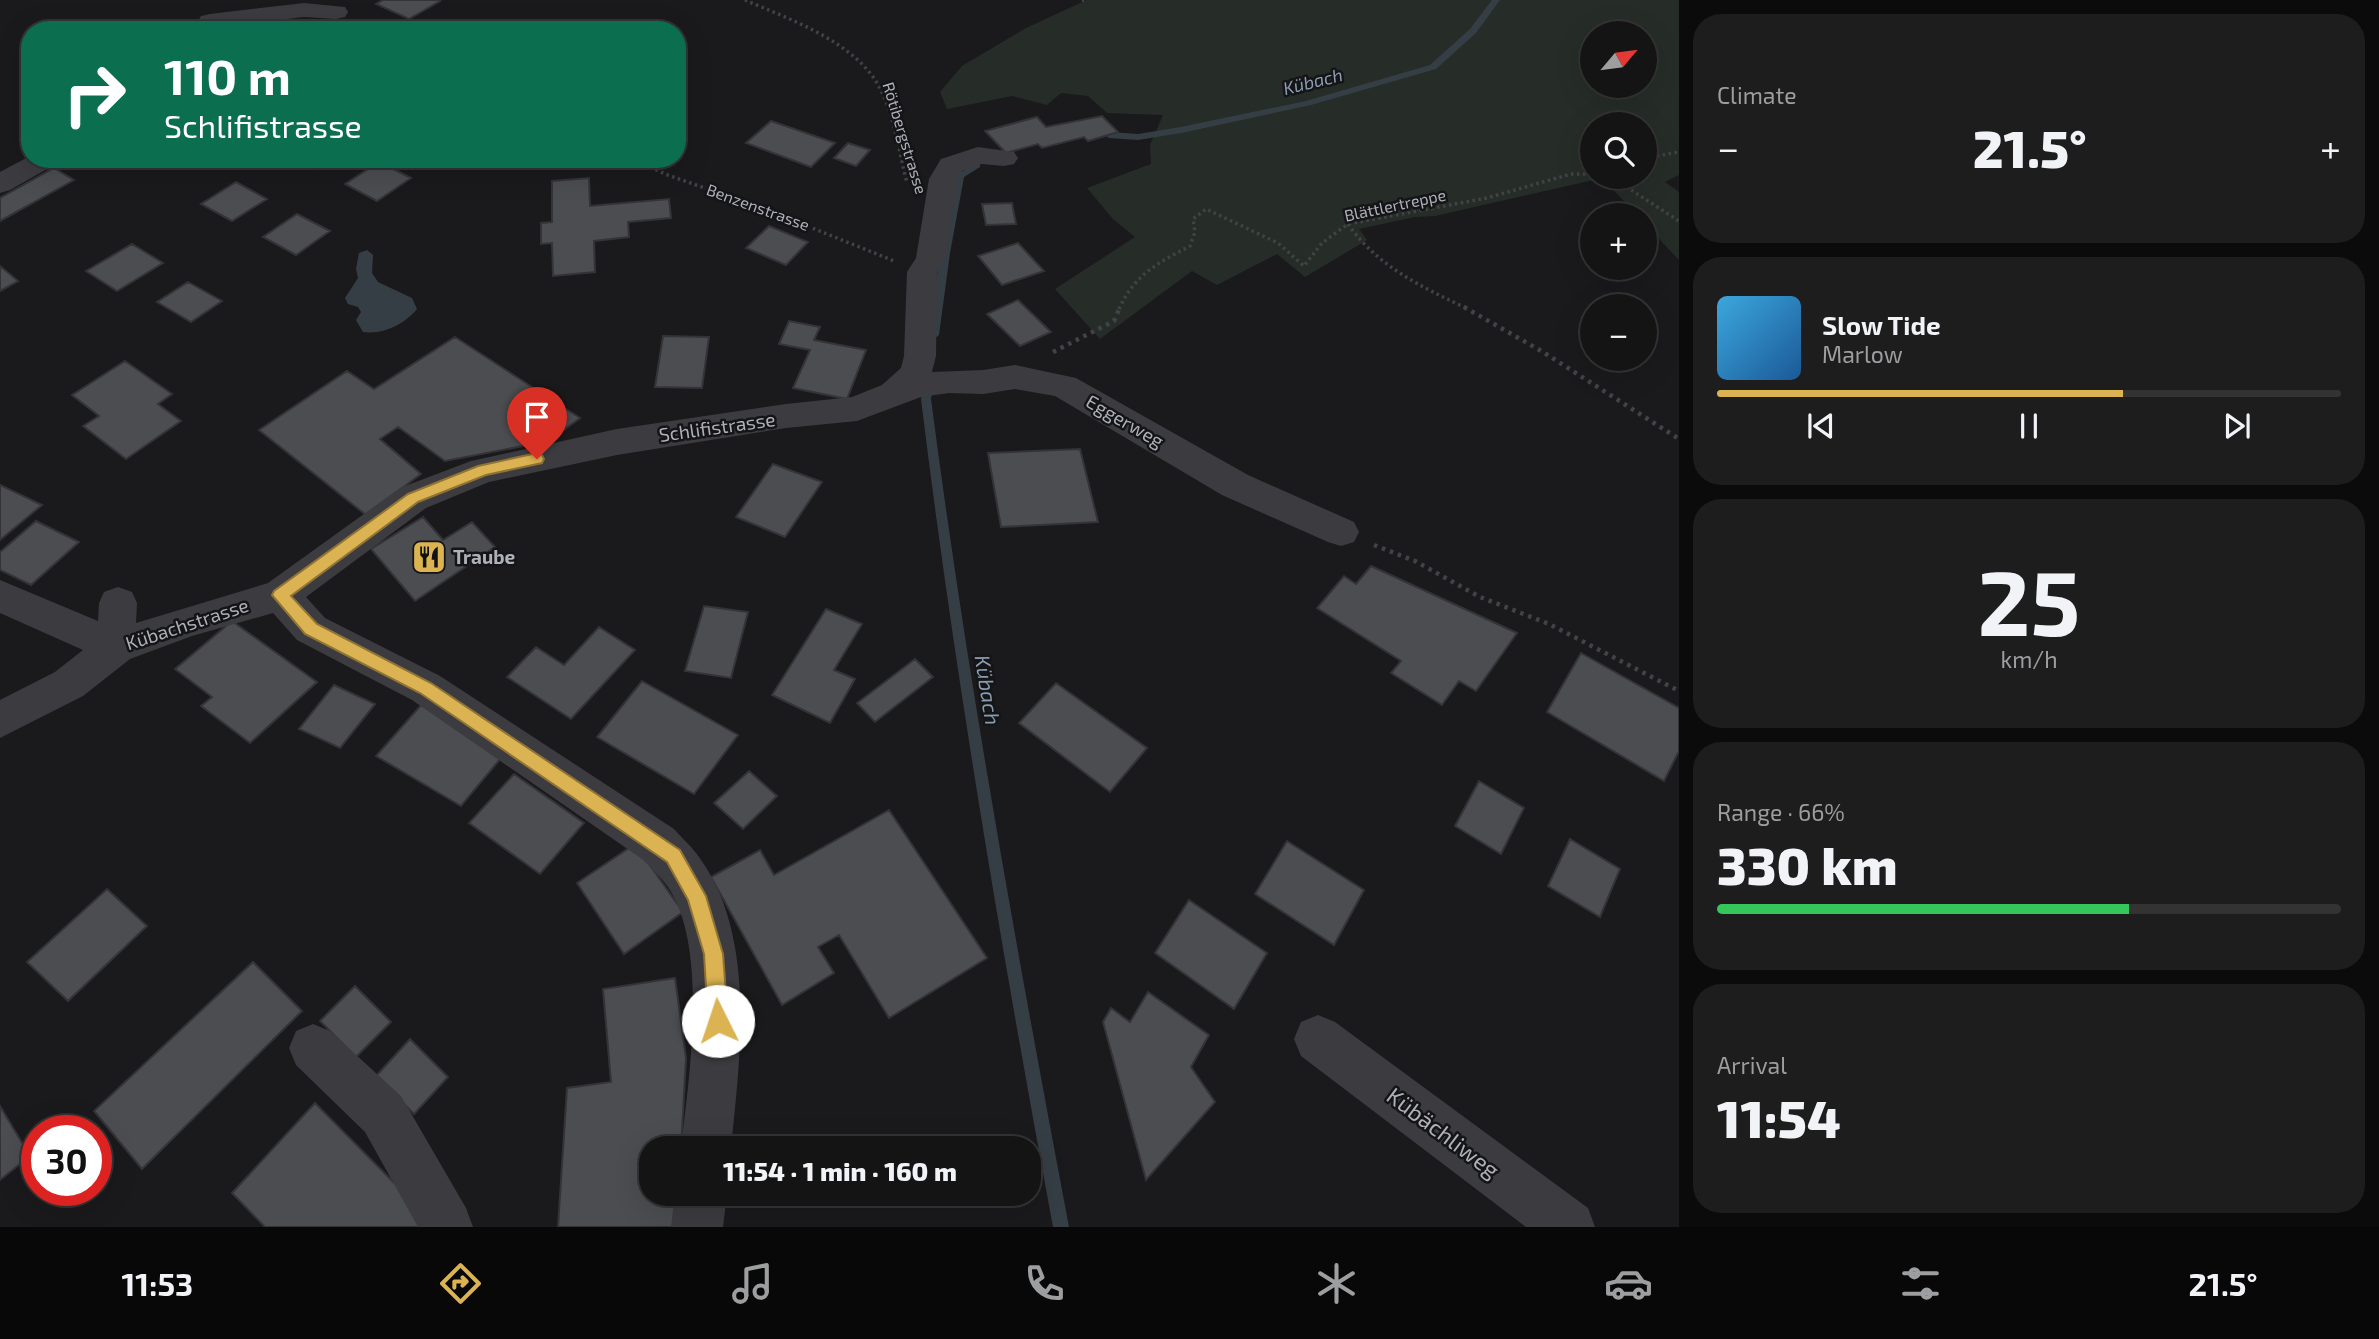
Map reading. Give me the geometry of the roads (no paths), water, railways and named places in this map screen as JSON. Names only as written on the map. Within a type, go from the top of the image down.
[{"type":"street","points":[[210,17],[304,10],[336,12]]},
{"type":"street","name":"Schlifistrasse","points":[[921,386],[909,380],[920,356],[922,272],[930,259],[943,179],[951,165],[978,155],[1003,158]]},
{"type":"street","points":[[0,184],[28,168]]},
{"type":"street","name":"Eggerweg","points":[[921,386],[1014,377],[1064,386],[1235,485],[1341,532]]},
{"type":"street","name":"Schlifistrasse","points":[[280,595],[413,498],[483,470],[617,442],[786,416],[857,409],[921,386]]},
{"type":"street","points":[[280,595],[311,629],[426,688],[673,856],[696,896],[714,954],[718,1021],[707,1136]]},
{"type":"street","name":"Kübachstrasse","points":[[0,596],[116,647],[189,621],[280,595]]},
{"type":"street","points":[[0,720],[69,684],[116,647],[118,603]]},
{"type":"street","name":"Kübächliweg","points":[[1318,1039],[1569,1227]]},
{"type":"street","points":[[313,1048],[383,1114],[447,1227]]},
{"type":"street","points":[[697,1227],[700,1206]]},
{"type":"waterway","name":"Kübach","points":[[1109,135],[1138,137],[1181,130],[1308,103],[1433,67],[1473,31],[1496,0]]},
{"type":"waterway","name":"Kübach","points":[[934,335],[945,253],[960,176],[977,165]]},
{"type":"waterway","name":"Kübach","points":[[929,381],[926,399],[970,711],[1004,917],[1061,1227]]},
{"type":"place","name":"Traube","points":[[429,557]]}]
